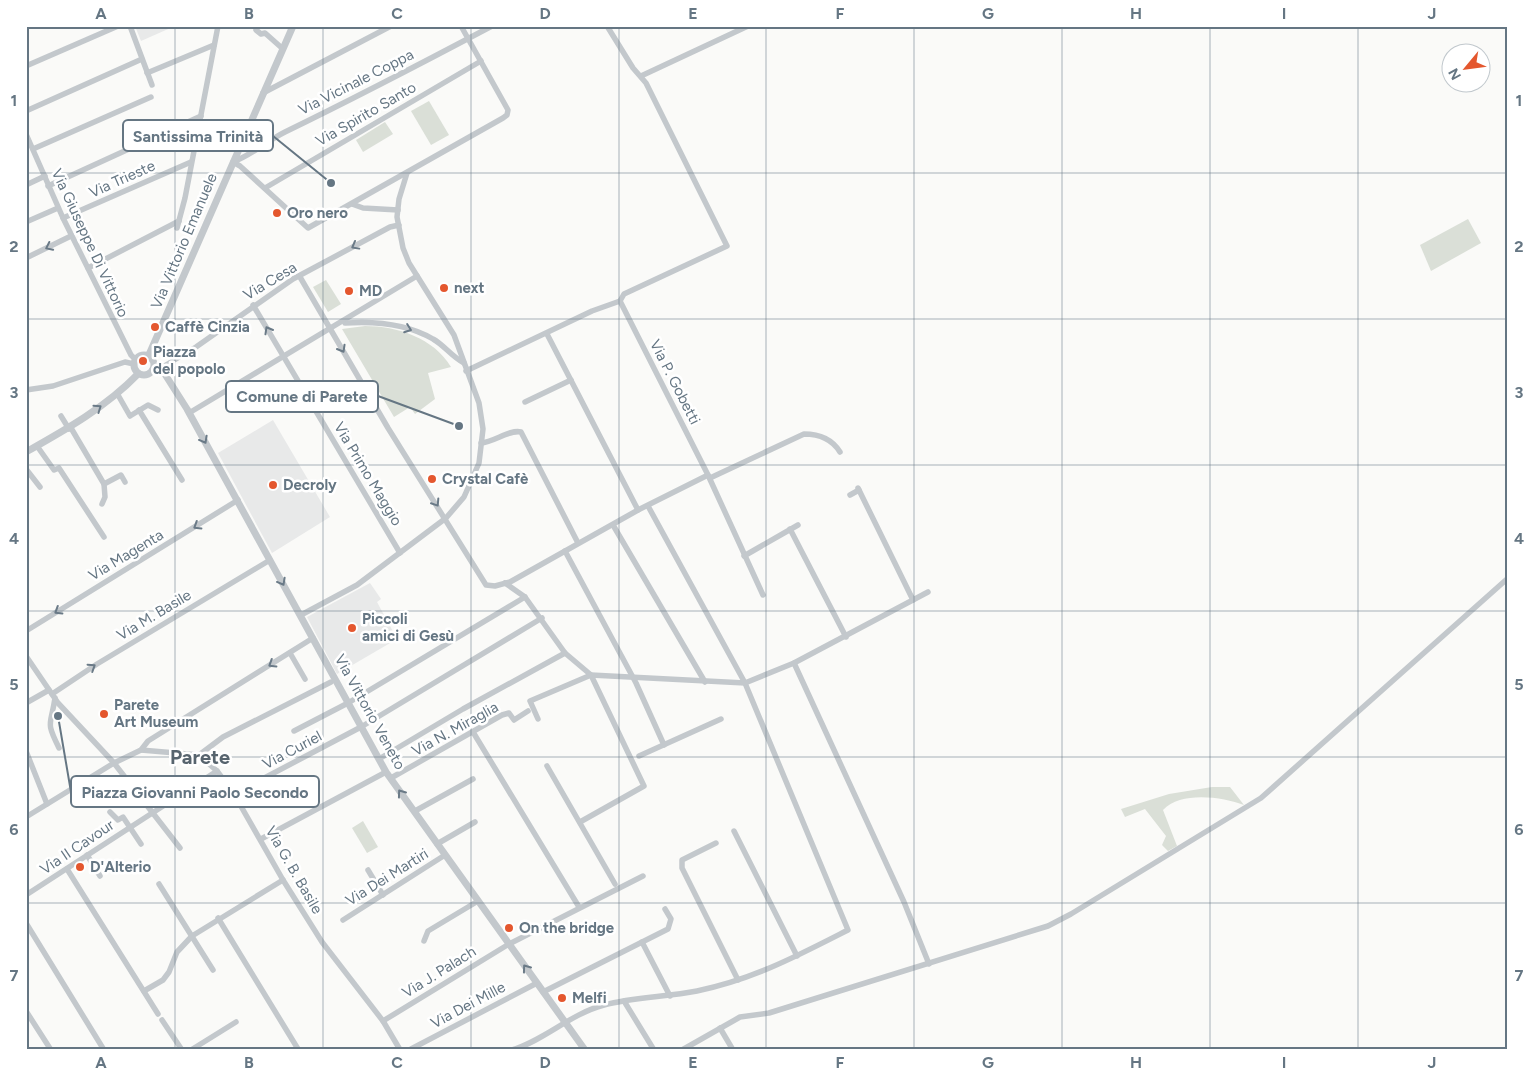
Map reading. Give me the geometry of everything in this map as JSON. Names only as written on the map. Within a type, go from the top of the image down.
[{"type":"street","points":[[26,66],[118,26]]},
{"type":"street","points":[[130,26],[152,85]]},
{"type":"street","points":[[88,268],[178,225],[185,198],[218,26]]},
{"type":"street","name":"Via Vittorio Emanuele","points":[[148,357],[292,26]]},
{"type":"street","points":[[263,93],[391,26]]},
{"type":"street","points":[[233,162],[265,188],[308,228],[507,115],[508,110],[461,26]]},
{"type":"street","name":"Via Vicinale Coppa","points":[[233,162],[244,158],[280,135],[353,100],[492,26]]},
{"type":"street","points":[[466,371],[592,311],[620,301],[624,294],[727,246],[641,76],[629,62],[607,26]]},
{"type":"street","points":[[641,76],[748,26]]},
{"type":"street","points":[[256,30],[265,33],[283,49]]},
{"type":"street","points":[[147,73],[214,44]]},
{"type":"street","points":[[26,110],[142,59]]},
{"type":"street","name":"Via Spirito Santo","points":[[265,188],[481,61]]},
{"type":"street","points":[[30,146],[151,97]]},
{"type":"street","points":[[48,186],[201,116]]},
{"type":"street","name":"Via Giuseppe Di Vittorio","points":[[26,134],[71,236],[130,356],[135,362]]},
{"type":"street","name":"Via Trieste","points":[[63,218],[191,162]]},
{"type":"street","points":[[301,615],[358,585],[446,518],[456,508],[471,483],[479,463],[483,429],[479,403],[454,336],[406,256],[399,225],[398,210],[399,199],[407,173]]},
{"type":"street","points":[[26,185],[45,176]]},
{"type":"street","points":[[352,204],[363,208],[398,210]]},
{"type":"street","points":[[26,222],[58,208]]},
{"type":"street","name":"Via Cesa","points":[[161,368],[196,347],[254,305],[300,277],[390,227],[399,225]]},
{"type":"street","points":[[26,258],[71,236]]},
{"type":"street","points":[[189,413],[283,355],[342,323],[417,276]]},
{"type":"street","points":[[300,277],[388,428],[486,584],[506,584],[638,510],[804,434],[823,437],[832,442],[840,452]]},
{"type":"street","name":"Via P. Gobetti","points":[[620,301],[709,477],[763,595]]},
{"type":"street","name":"Via Primo Maggio","points":[[254,305],[400,553]]},
{"type":"street","points":[[342,323],[392,324],[433,338],[456,359],[464,363]]},
{"type":"street","points":[[547,334],[638,510]]},
{"type":"street","points":[[26,390],[53,386],[125,362],[135,362],[142,356],[148,357],[152,361],[153,370]]},
{"type":"street","points":[[135,362],[138,374]]},
{"type":"street","points":[[138,374],[146,375],[153,370],[161,368]]},
{"type":"street","name":"Via Vittorio Veneto","points":[[161,368],[189,413],[238,500],[334,680],[388,775],[584,1049]]},
{"type":"street","points":[[26,452],[70,428],[118,395],[138,374]]},
{"type":"street","points":[[525,402],[571,380]]},
{"type":"street","points":[[118,395],[130,416],[148,405],[158,410]]},
{"type":"street","points":[[139,410],[182,480]]},
{"type":"street","points":[[61,416],[104,484],[105,498],[102,504]]},
{"type":"street","points":[[481,443],[493,441],[513,432],[521,432],[578,543]]},
{"type":"street","points":[[37,446],[54,470],[59,468],[104,537]]},
{"type":"street","points":[[26,469],[40,487]]},
{"type":"street","points":[[104,484],[121,475],[125,482]]},
{"type":"street","points":[[850,495],[858,489],[913,600]]},
{"type":"street","name":"Via Magenta","points":[[26,631],[238,500]]},
{"type":"street","points":[[512,1050],[528,1045],[590,1010],[624,1001],[670,996],[738,980],[771,969],[848,930],[745,683],[648,506]]},
{"type":"street","points":[[613,524],[705,682]]},
{"type":"street","points":[[744,556],[798,525]]},
{"type":"street","points":[[790,529],[846,637]]},
{"type":"street","points":[[564,551],[633,678],[664,745]]},
{"type":"street","name":"Via M. Basile","points":[[26,704],[52,694],[96,664],[270,560]]},
{"type":"street","points":[[682,1050],[740,1017],[769,1013],[1048,926],[1254,803],[1507,579]]},
{"type":"street","points":[[506,584],[525,596],[565,653],[591,675],[644,786],[580,822]]},
{"type":"street","points":[[538,718],[530,701],[591,675],[745,683],[794,663],[928,592]]},
{"type":"street","points":[[294,731],[348,704],[525,596]]},
{"type":"street","name":"Via Curiel","points":[[234,794],[361,727],[542,618]]},
{"type":"street","points":[[26,817],[114,763],[141,750],[156,737],[313,638]]},
{"type":"street","points":[[290,653],[306,679]]},
{"type":"street","points":[[379,759],[463,708],[565,653]]},
{"type":"street","points":[[26,656],[52,694],[114,763],[180,848]]},
{"type":"street","points":[[794,663],[904,902],[929,964]]},
{"type":"street","points":[[141,750],[199,755],[223,736],[334,680]]},
{"type":"street","points":[[52,694],[48,719],[50,730],[59,748]]},
{"type":"street","name":"Via N. Miraglia","points":[[261,838],[473,732],[502,715],[509,713],[514,720],[528,712]]},
{"type":"street","points":[[639,756],[721,719]]},
{"type":"street","points":[[473,732],[579,907]]},
{"type":"street","points":[[26,751],[47,804]]},
{"type":"street","name":"Via G. B. Basile","points":[[199,755],[218,771],[234,794],[261,838],[283,880],[322,942],[383,1022],[398,1049]]},
{"type":"street","points":[[547,766],[616,884]]},
{"type":"street","name":"Via II Cavour","points":[[26,896],[218,771]]},
{"type":"street","points":[[415,811],[472,779]]},
{"type":"street","points":[[110,812],[118,820],[123,817],[131,826],[141,844]]},
{"type":"street","points":[[438,844],[476,822]]},
{"type":"street","points":[[734,831],[798,956]]},
{"type":"street","points":[[716,843],[682,860],[682,868],[738,980]]},
{"type":"street","points":[[87,855],[100,876]]},
{"type":"street","name":"Via Dei Martiri","points":[[343,920],[446,855]]},
{"type":"street","points":[[67,869],[158,1014]]},
{"type":"street","points":[[368,870],[383,895]]},
{"type":"street","name":"Via J. Palach","points":[[383,1022],[509,944],[643,876]]},
{"type":"street","points":[[144,991],[163,980],[169,972],[178,952],[192,936],[218,918],[283,880]]},
{"type":"street","points":[[159,884],[213,970]]},
{"type":"street","points":[[424,941],[428,931],[478,900]]},
{"type":"street","points":[[543,992],[668,928],[671,919],[665,909]]},
{"type":"street","points":[[218,918],[298,1049]]},
{"type":"street","points":[[26,923],[104,1050]]},
{"type":"street","points":[[642,942],[670,996]]},
{"type":"street","name":"Via Dei Mille","points":[[414,1050],[537,983]]},
{"type":"street","points":[[624,1001],[654,1050]]},
{"type":"street","points":[[26,1011],[51,1050]]},
{"type":"street","points":[[162,1020],[182,1050]]},
{"type":"street","points":[[191,1050],[236,1022]]},
{"type":"street","points":[[720,1028],[733,1050]]},
{"type":"street","points":[[398,1049],[414,1050]]},
{"type":"shaded area","points":[[135,26],[175,26],[141,41]]},
{"type":"shaded area","points":[[429,101],[449,135],[431,145],[411,111]]},
{"type":"shaded area","points":[[385,122],[393,134],[363,152],[356,140]]},
{"type":"shaded area","points":[[1468,219],[1481,243],[1431,271],[1420,245]]},
{"type":"shaded area","points":[[326,280],[341,304],[328,312],[313,287]]},
{"type":"shaded area","points":[[365,326],[402,331],[425,341],[444,357],[451,367],[428,373],[435,399],[415,414],[410,407],[394,417],[342,329]]},
{"type":"shaded area","name":"Decroly","points":[[273,420],[330,517],[272,553],[218,453]]},
{"type":"shaded area","name":"Piccoli amici di Gesù","points":[[370,583],[381,599],[377,602],[397,639],[337,674],[307,617]]},
{"type":"shaded area","points":[[1212,787],[1230,787],[1244,805],[1202,797],[1180,800],[1171,804],[1163,810],[1177,846],[1168,851],[1162,845],[1166,836],[1145,809],[1125,817],[1121,809],[1169,794]]},
{"type":"shaded area","points":[[363,821],[378,847],[367,853],[352,828]]},
{"type":"place","name":"Santissima Trinità","points":[[331,183]]},
{"type":"place","name":"Oro nero","points":[[277,213]]},
{"type":"place","name":"next","points":[[444,288]]},
{"type":"place","name":"MD","points":[[349,291]]},
{"type":"place","name":"Caffè Cinzia","points":[[155,327]]},
{"type":"place","name":"Piazza del popolo","points":[[143,361]]},
{"type":"place","name":"Comune di Parete","points":[[459,426]]},
{"type":"place","name":"Crystal Cafè","points":[[432,479]]},
{"type":"place","name":"Decroly","points":[[273,485]]},
{"type":"place","name":"Piccoli amici di Gesù","points":[[352,628]]},
{"type":"place","name":"Parete Art Museum","points":[[104,714]]},
{"type":"place","name":"Piazza Giovanni Paolo Secondo","points":[[58,716]]},
{"type":"place","name":"D'Alterio","points":[[80,867]]},
{"type":"place","name":"On the bridge","points":[[509,928]]},
{"type":"place","name":"Melfi","points":[[562,998]]},
{"type":"district","name":"Parete","points":[[200,757]]}]
